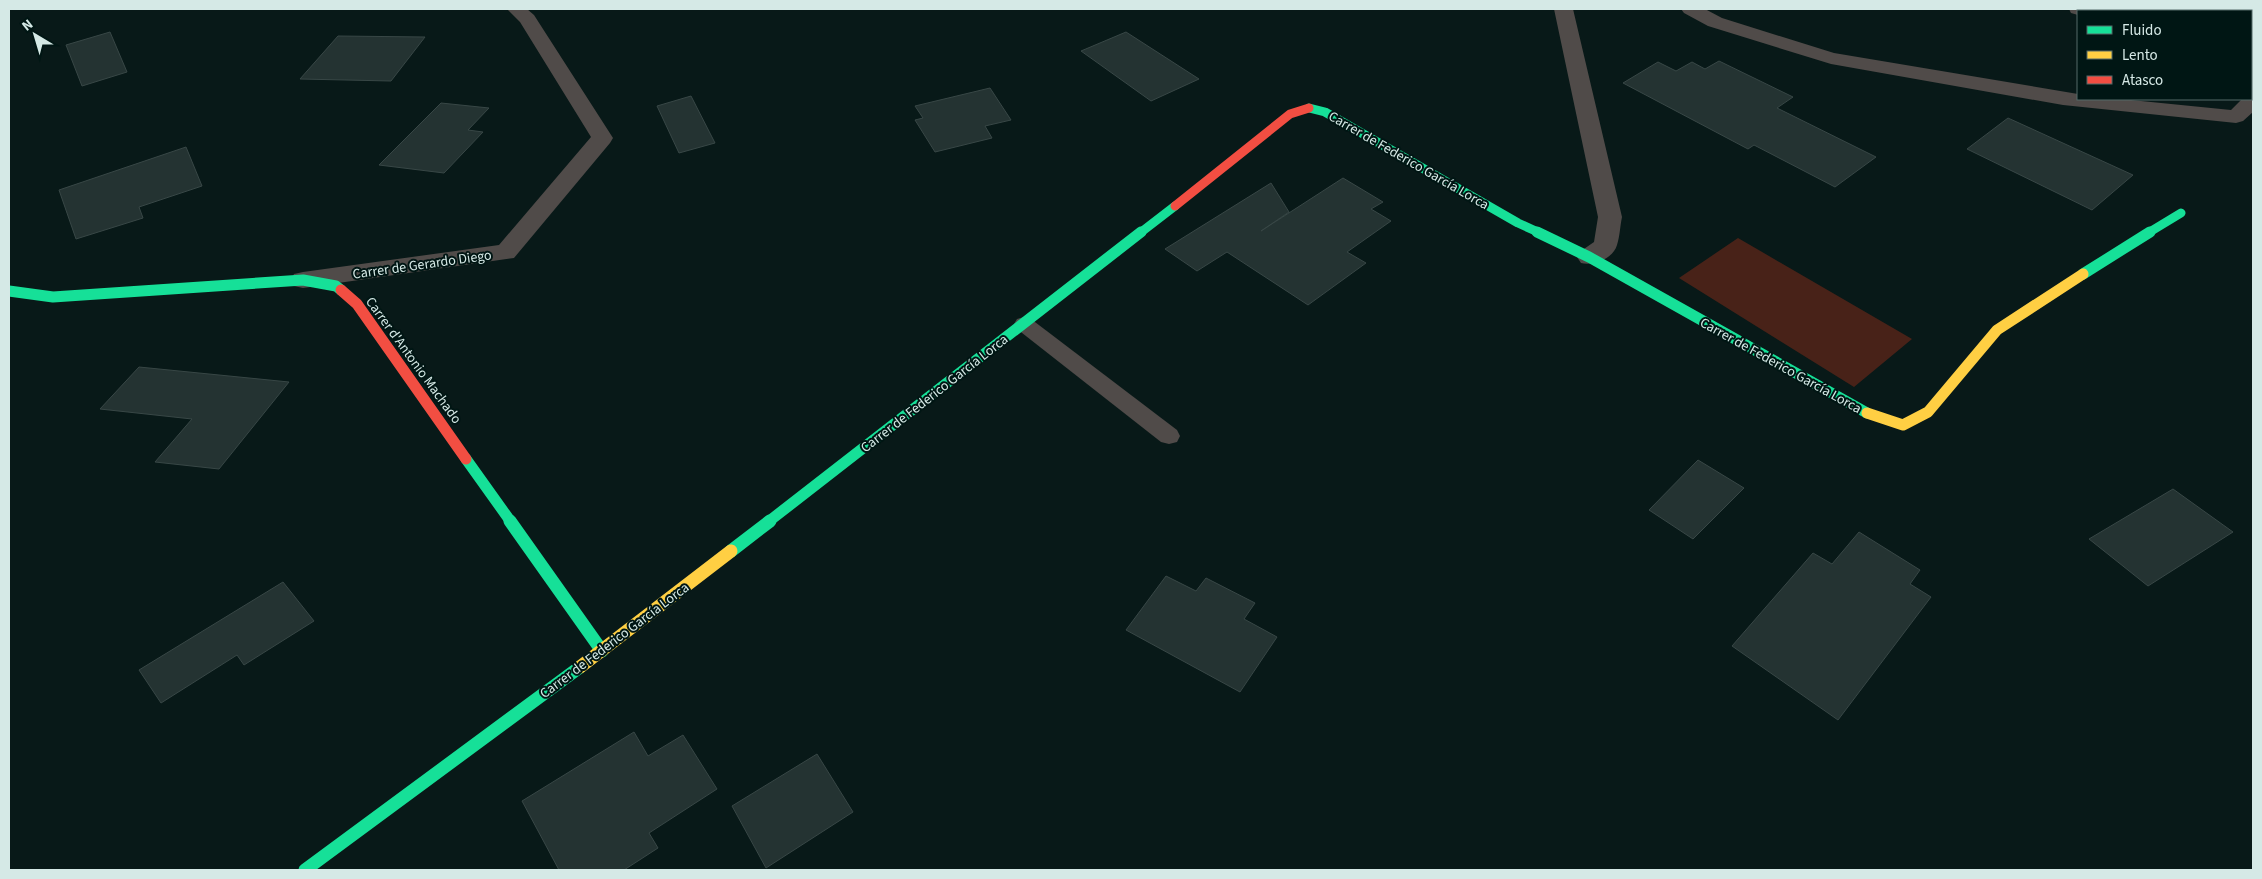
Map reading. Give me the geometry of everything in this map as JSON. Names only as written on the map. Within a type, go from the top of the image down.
[{"type":"street","name":"Carrer de Gerardo Diego","points":[[303,280],[506,252],[602,138],[527,19],[516,9]]},
{"type":"street","points":[[1563,9],[1610,217],[1605,246],[1589,257]]},
{"type":"street","points":[[1691,9],[1715,22],[1831,58],[2077,100]]},
{"type":"street","points":[[2081,100],[2236,117],[2253,100]]},
{"type":"street","name":"Carrer de Federico García Lorca","points":[[305,870],[602,651],[1118,252],[1290,114],[1307,108],[1325,112],[1518,223],[1589,257],[1861,411],[1903,425],[1928,412],[1997,330],[2063,286],[2181,213]]},
{"type":"street","name":"Carrer d'Antonio Machado","points":[[9,291],[53,297],[303,280],[336,286],[356,304],[602,651]]},
{"type":"lane","points":[[1024,324],[1168,436]]},
{"type":"shaded area","points":[[2116,9],[2253,9],[2253,35],[2252,10]]},
{"type":"shaded area","points":[[1738,238],[1912,339],[1854,387],[1679,278]]},
{"type":"building","points":[[110,32],[127,72],[82,86],[66,45]]},
{"type":"building","points":[[1126,32],[1199,79],[1151,101],[1081,51]]},
{"type":"building","points":[[338,36],[425,37],[391,81],[300,79]]},
{"type":"building","points":[[1719,61],[1793,97],[1777,108],[1876,157],[1835,187],[1754,145],[1748,149],[1623,83],[1658,62],[1676,71],[1692,62],[1705,69]]},
{"type":"building","points":[[990,88],[1011,120],[985,126],[992,138],[935,152],[915,120],[923,118],[915,106]]},
{"type":"building","points":[[691,96],[715,143],[679,153],[657,106]]},
{"type":"building","points":[[441,103],[489,108],[468,130],[483,132],[444,173],[379,165]]},
{"type":"building","points":[[2008,118],[2133,175],[2092,210],[1967,149]]},
{"type":"building","points":[[186,147],[202,186],[139,207],[143,218],[76,239],[59,190]]},
{"type":"building","points":[[1343,178],[1383,202],[1371,209],[1391,221],[1347,252],[1366,263],[1308,305],[1227,252],[1197,271],[1165,249],[1271,183],[1289,212],[1261,231]]},
{"type":"building","points":[[139,367],[289,382],[219,469],[155,462],[192,419],[100,409]]},
{"type":"building","points":[[1698,460],[1744,488],[1693,539],[1649,510]]},
{"type":"building","points":[[2173,489],[2233,532],[2148,586],[2089,539]]},
{"type":"building","points":[[1859,532],[1920,570],[1910,584],[1931,597],[1838,720],[1732,646],[1813,553],[1832,564]]},
{"type":"building","points":[[1166,576],[1196,591],[1206,578],[1255,603],[1244,619],[1277,637],[1240,692],[1126,630]]},
{"type":"building","points":[[283,582],[314,621],[244,665],[237,655],[161,703],[139,670]]},
{"type":"building","points":[[634,732],[648,756],[683,735],[717,789],[649,833],[658,848],[624,870],[559,870],[522,801]]},
{"type":"building","points":[[817,754],[853,812],[766,868],[732,806]]},
{"type":"traffic: fast","points":[[1309,108],[1325,112],[1518,223],[1589,257],[1867,413]]},
{"type":"traffic: fast","points":[[731,551],[1175,206]]},
{"type":"traffic: fast","points":[[2083,274],[2181,213]]},
{"type":"traffic: fast","points":[[9,291],[53,297],[303,280],[336,286],[341,290]]},
{"type":"traffic: fast","points":[[466,459],[602,651]]},
{"type":"traffic: fast","points":[[305,870],[580,667]]},
{"type":"traffic: slow","points":[[1867,413],[1903,425],[1928,412],[1997,330],[2083,274]]},
{"type":"traffic: slow","points":[[580,667],[731,551]]},
{"type":"traffic: jam","points":[[1175,206],[1290,114],[1309,108]]},
{"type":"traffic: jam","points":[[341,290],[357,304],[466,459]]}]
